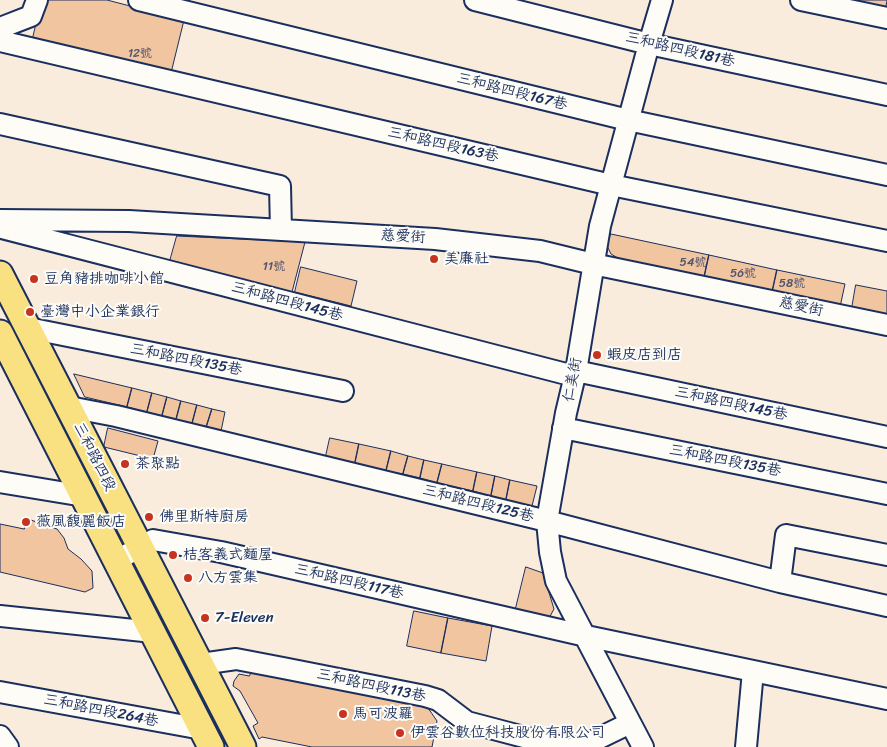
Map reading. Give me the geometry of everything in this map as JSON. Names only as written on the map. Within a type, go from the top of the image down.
[{"type":"main road","name":"三和路四段","points":[[0,274],[244,747]]},
{"type":"main road","name":"三和路四段","points":[[0,333],[207,738]]},
{"type":"street","points":[[0,28],[31,16],[37,0]]},
{"type":"street","name":"三和路四段167巷","points":[[139,0],[628,120],[887,174]]},
{"type":"street","name":"三和路四段181巷","points":[[475,0],[649,44],[887,95]]},
{"type":"street","name":"仁美街","points":[[643,747],[556,581],[550,552],[547,521],[600,226],[662,0]]},
{"type":"street","points":[[802,0],[887,18]]},
{"type":"street","name":"三和路四段163巷","points":[[0,41],[611,185],[887,241]]},
{"type":"street","points":[[0,124],[280,186],[281,230]]},
{"type":"street","name":"慈愛街","points":[[0,220],[129,220],[435,239],[540,251],[593,264],[887,325]]},
{"type":"street","name":"三和路四段145巷","points":[[0,227],[575,373],[887,437]]},
{"type":"street","name":"三和路四段135巷","points":[[28,328],[343,391]]},
{"type":"street","name":"三和路四段125巷","points":[[69,407],[125,418],[547,521],[780,582],[887,606]]},
{"type":"street","name":"三和路四段135巷","points":[[563,428],[887,494]]},
{"type":"street","points":[[0,482],[84,496]]},
{"type":"street","points":[[780,582],[786,535],[887,555]]},
{"type":"street","name":"三和路四段117巷","points":[[117,560],[153,540],[221,552],[586,636],[887,699]]},
{"type":"street","points":[[0,616],[153,632]]},
{"type":"street","name":"三和路四段113巷","points":[[201,664],[236,659],[425,696],[438,700],[467,722],[562,747]]},
{"type":"street","points":[[746,747],[753,671]]},
{"type":"street","name":"三和路四段264巷","points":[[0,692],[207,738]]},
{"type":"street","points":[[575,747],[583,746],[630,723]]},
{"type":"street","points":[[0,736],[8,747]]},
{"type":"building","points":[[42,0],[107,0],[184,20],[170,77],[32,42]]},
{"type":"building","points":[[842,0],[887,0],[887,1],[885,11]]},
{"type":"building","points":[[611,234],[709,255],[704,278],[623,261],[611,254],[607,246]]},
{"type":"building","points":[[177,236],[305,242],[292,292],[170,261]]},
{"type":"building","points":[[709,255],[777,270],[772,293],[704,278]]},
{"type":"building","points":[[301,267],[357,281],[351,306],[295,292]]},
{"type":"building","points":[[777,270],[845,284],[840,307],[772,293]]},
{"type":"building","points":[[856,285],[887,291],[887,316],[852,308]]},
{"type":"building","points":[[74,374],[132,388],[127,407],[85,397]]},
{"type":"building","points":[[132,388],[152,393],[147,412],[127,407]]},
{"type":"building","points":[[152,393],[167,397],[162,416],[147,412]]},
{"type":"building","points":[[167,397],[181,401],[176,420],[162,416]]},
{"type":"building","points":[[181,401],[197,405],[192,424],[176,420]]},
{"type":"building","points":[[197,405],[212,409],[206,428],[192,424]]},
{"type":"building","points":[[212,409],[225,412],[221,431],[206,428]]},
{"type":"building","points":[[108,428],[158,441],[153,459],[104,447]]},
{"type":"building","points":[[330,438],[359,444],[355,463],[326,456]]},
{"type":"building","points":[[359,444],[391,451],[386,471],[355,463]]},
{"type":"building","points":[[391,451],[408,456],[403,474],[386,471]]},
{"type":"building","points":[[408,456],[424,460],[420,478],[403,474]]},
{"type":"building","points":[[424,460],[442,464],[437,483],[420,478]]},
{"type":"building","points":[[442,464],[477,472],[473,491],[437,483]]},
{"type":"building","points":[[477,472],[495,476],[491,496],[473,491]]},
{"type":"building","points":[[495,476],[510,480],[506,500],[491,496]]},
{"type":"building","points":[[510,480],[537,486],[532,506],[506,500]]},
{"type":"building","points":[[25,518],[57,529],[64,538],[68,549],[92,571],[93,588],[85,592],[0,572],[0,524],[24,529]]},
{"type":"building","points":[[526,567],[543,573],[554,609],[548,620],[515,612]]},
{"type":"building","points":[[414,611],[448,618],[441,653],[407,646]]},
{"type":"building","points":[[448,618],[492,626],[486,661],[441,653]]},
{"type":"building","name":"馬可波羅","points":[[252,671],[428,708],[437,721],[432,747],[312,747],[262,737],[259,739],[253,726],[258,723],[240,691],[233,686],[239,674],[249,676]]},
{"type":"place","name":"美廉社","points":[[434,259]]},
{"type":"place","name":"豆角豬排咖啡小館","points":[[34,279]]},
{"type":"place","name":"臺灣中小企業銀行","points":[[30,312]]},
{"type":"place","name":"蝦皮店到店","points":[[597,355]]},
{"type":"place","name":"茶聚點","points":[[125,464]]},
{"type":"place","name":"佛里斯特廚房","points":[[149,517]]},
{"type":"place","name":"薇風馥麗飯店","points":[[26,522]]},
{"type":"place","name":"桔客義式麵屋","points":[[173,555]]},
{"type":"place","name":"八方雲集","points":[[188,578]]},
{"type":"place","name":"7-Eleven","points":[[205,618]]},
{"type":"place","name":"馬可波羅","points":[[343,714]]},
{"type":"place","name":"伊雲谷數位科技股份有限公司","points":[[400,733]]}]
